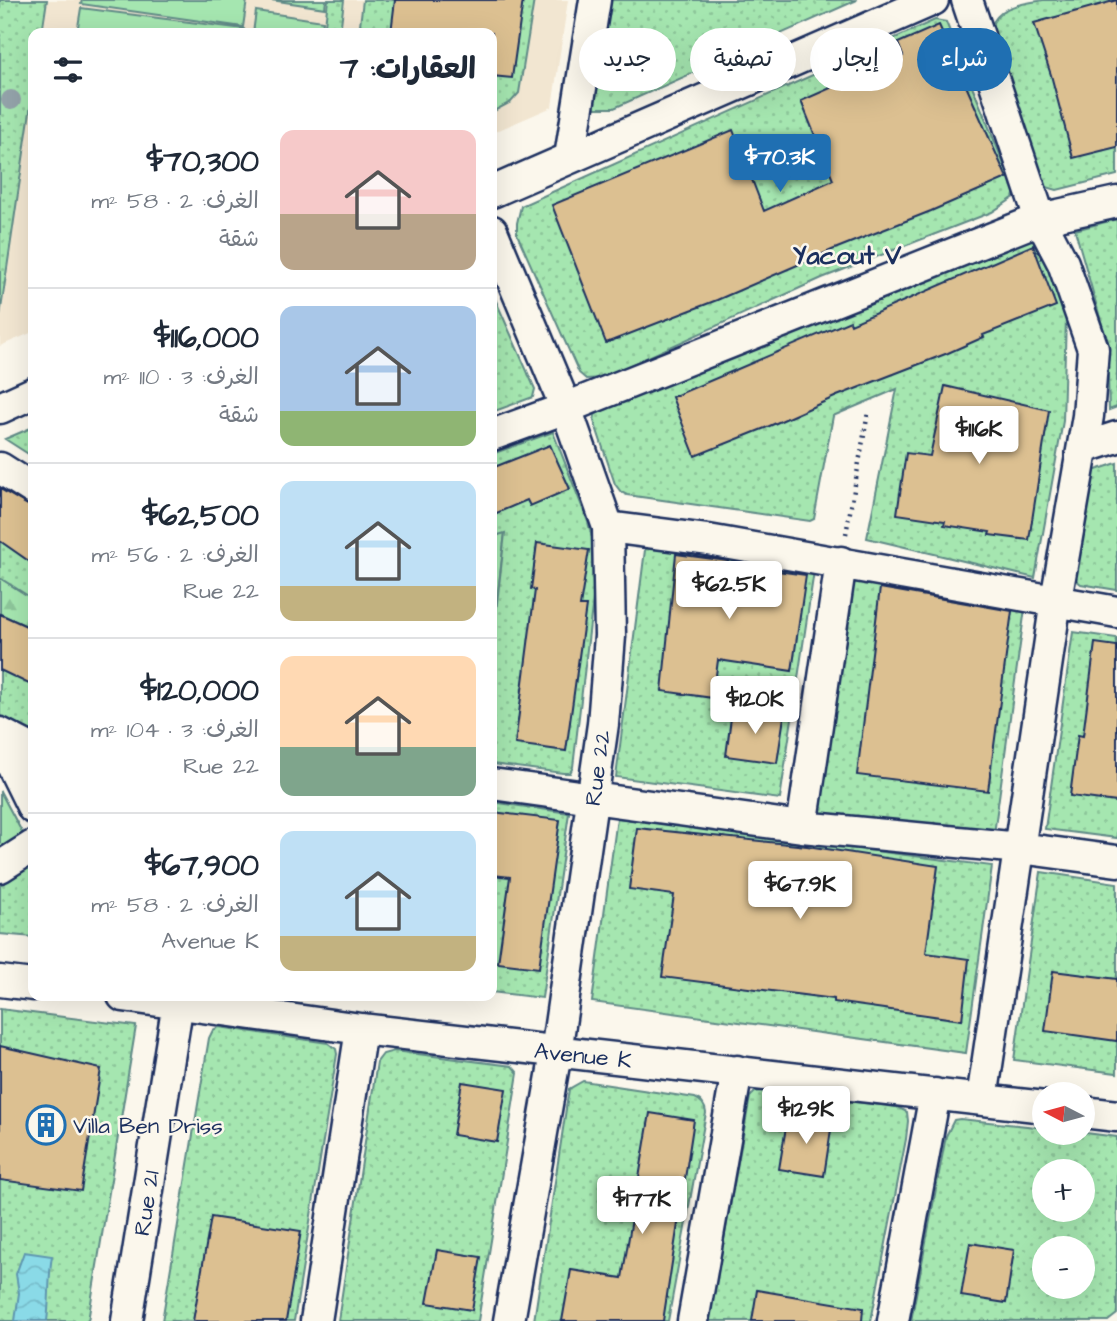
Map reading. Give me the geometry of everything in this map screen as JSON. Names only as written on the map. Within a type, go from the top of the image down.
[{"type":"street","points":[[570,157],[595,0]]},
{"type":"street","points":[[497,190],[933,0]]},
{"type":"street","points":[[967,0],[1040,219],[1063,263],[1093,349],[1083,447],[1056,600],[982,1099]]},
{"type":"street","points":[[497,433],[1040,219],[1117,202]]},
{"type":"street","name":"Rue 22","points":[[497,243],[566,408],[608,527],[610,636],[603,724],[555,1053],[509,1321]]},
{"type":"street","points":[[0,408],[28,395]]},
{"type":"street","points":[[1083,447],[1117,437]]},
{"type":"street","points":[[0,468],[28,486]]},
{"type":"street","points":[[608,527],[841,562],[1117,612]]},
{"type":"street","points":[[802,827],[841,562]]},
{"type":"street","points":[[0,733],[28,747]]},
{"type":"street","points":[[0,741],[28,798]]},
{"type":"street","points":[[497,785],[802,827],[1020,848],[1117,861]]},
{"type":"street","points":[[0,867],[28,849]]},
{"type":"street","points":[[0,981],[28,984]]},
{"type":"street","name":"Avenue K","points":[[169,1001],[361,1029],[555,1053],[1032,1105]]},
{"type":"street","name":"Rue 21","points":[[127,1321],[178,1002]]},
{"type":"street","points":[[316,1321],[361,1029]]},
{"type":"street","points":[[694,1321],[737,1071]]},
{"type":"street","points":[[893,1321],[935,1094]]},
{"type":"street","points":[[1096,1114],[1117,1116]]},
{"type":"path","points":[[841,562],[869,413]]},
{"type":"shaded area","points":[[0,0],[568,0],[552,107],[497,131],[497,28],[28,28],[28,334],[0,346]]},
{"type":"green space","points":[[0,0],[47,0],[43,28],[28,28],[28,125],[0,316]]},
{"type":"green space","points":[[82,0],[247,0],[243,27],[81,4]]},
{"type":"green space","points":[[271,0],[326,0],[325,8]]},
{"type":"green space","points":[[328,0],[344,0],[341,28],[325,28]]},
{"type":"green space","points":[[363,0],[534,0],[519,93],[511,102],[497,109],[497,28],[360,28]]},
{"type":"green space","points":[[603,0],[857,0],[794,28],[690,28],[690,74],[676,80],[676,28],[599,28]]},
{"type":"green space","points":[[1043,0],[1117,0],[1117,175],[1057,190],[1043,186],[1011,91],[1012,28],[990,28],[1005,10]]},
{"type":"green space","points":[[81,8],[236,28],[78,28]]},
{"type":"green space","points":[[256,11],[323,21],[322,28],[254,28]]},
{"type":"green space","points":[[935,20],[946,22],[948,28],[917,28]]},
{"type":"green space","points":[[917,28],[917,91],[974,91],[1015,191],[1013,198],[992,212],[822,278],[602,378],[586,379],[579,373],[517,234],[521,206],[777,91],[796,91],[796,82],[810,76],[810,91],[903,91],[903,34]]},
{"type":"green space","points":[[591,91],[652,91],[614,108],[595,108],[590,101]]},
{"type":"green space","points":[[1117,219],[1117,407],[1109,410],[1107,342],[1075,230]]},
{"type":"green space","points":[[1031,235],[1065,304],[1066,317],[1063,421],[1035,578],[867,538],[897,389],[833,416],[814,519],[810,521],[627,495],[615,484],[594,421],[595,415],[601,411]]},
{"type":"green space","points":[[497,303],[535,389],[533,397],[497,410]]},
{"type":"green space","points":[[28,429],[28,454],[5,439]]},
{"type":"green space","points":[[553,432],[588,522],[595,549],[594,590],[573,767],[570,773],[497,765],[497,603],[505,533],[497,535],[497,452]]},
{"type":"green space","points":[[1117,463],[1117,590],[1081,584],[1076,580],[1075,574],[1093,471]]},
{"type":"green space","points":[[0,479],[28,497],[28,596],[0,578]]},
{"type":"green space","points":[[505,532],[497,600],[497,535]]},
{"type":"green space","points":[[646,542],[814,571],[780,799],[616,777]]},
{"type":"green space","points":[[854,576],[1026,601],[994,834],[818,817]]},
{"type":"green space","points":[[0,578],[28,596],[28,627],[0,614]]},
{"type":"green space","points":[[0,614],[28,627],[28,730],[0,716]]},
{"type":"green space","points":[[1073,632],[1117,638],[1117,838],[1045,829]]},
{"type":"green space","points":[[0,791],[23,834],[0,848]]},
{"type":"green space","points":[[497,803],[569,813],[542,998],[497,993]]},
{"type":"green space","points":[[617,818],[992,866],[966,1053],[592,1002]]},
{"type":"green space","points":[[28,868],[28,937],[0,934],[0,882]]},
{"type":"green space","points":[[1041,872],[1117,883],[1117,1073],[1014,1060]]},
{"type":"green space","points":[[0,1009],[136,1026],[88,1321],[0,1321]]},
{"type":"green space","points":[[219,1027],[328,1043],[336,1049],[294,1321],[162,1321],[209,1038],[213,1030]]},
{"type":"green space","points":[[394,1051],[512,1066],[518,1073],[478,1321],[338,1321],[377,1062],[383,1054]]},
{"type":"green space","points":[[583,1081],[695,1098],[705,1108],[668,1321],[534,1321],[569,1089]]},
{"type":"green space","points":[[755,1092],[897,1107],[907,1112],[906,1139],[871,1321],[709,1321],[750,1097]]},
{"type":"green space","points":[[960,1119],[1032,1127],[1032,1145],[1095,1145],[1096,1134],[1117,1137],[1117,1314],[1108,1321],[911,1321],[946,1136],[954,1120]]},
{"type":"water","points":[[24,1252],[52,1256],[47,1321],[15,1321],[19,1293],[16,1274]]},
{"type":"building","points":[[395,0],[523,0],[512,78],[497,76],[497,28],[392,28]]},
{"type":"building","points":[[1117,0],[1117,147],[1073,158],[1034,23]]},
{"type":"building","points":[[917,35],[917,91],[968,91],[1007,178],[717,300],[606,343],[552,205],[733,130],[764,211],[833,180],[801,101],[824,91],[903,91],[903,41]]},
{"type":"building","points":[[1033,245],[1056,306],[695,456],[672,397],[850,321],[851,324]]},
{"type":"building","points":[[945,386],[1049,410],[1029,540],[989,535],[990,532],[944,525],[945,521],[897,514],[906,453],[930,456]]},
{"type":"building","points":[[550,445],[570,489],[530,506],[527,500],[497,513],[497,466]]},
{"type":"building","points":[[0,489],[28,505],[28,561],[0,541]]},
{"type":"building","points":[[537,543],[589,550],[580,606],[586,606],[566,751],[515,744],[535,590],[531,589]]},
{"type":"building","points":[[676,554],[806,575],[792,671],[718,660],[713,698],[662,691]]},
{"type":"building","points":[[880,588],[1012,611],[988,791],[857,775]]},
{"type":"building","points":[[0,614],[28,627],[28,684],[0,670]]},
{"type":"building","points":[[1095,643],[1117,646],[1117,802],[1070,796],[1078,735],[1083,736]]},
{"type":"building","points":[[732,710],[784,717],[777,763],[726,756]]},
{"type":"building","points":[[497,813],[560,820],[539,968],[498,963],[510,877],[497,876]]},
{"type":"building","points":[[637,828],[807,846],[938,866],[926,953],[969,959],[962,1020],[834,1002],[834,999],[662,977],[674,895],[629,889]]},
{"type":"building","points":[[1053,971],[1117,979],[1117,1041],[1045,1031]]},
{"type":"building","name":"Villa Ben Driss","points":[[0,1046],[101,1069],[81,1191],[0,1180]]},
{"type":"building","points":[[462,1082],[506,1089],[497,1142],[453,1135]]},
{"type":"building","points":[[650,1113],[694,1120],[663,1321],[562,1321],[571,1270],[622,1278]]},
{"type":"building","points":[[788,1115],[832,1123],[824,1176],[779,1169]]},
{"type":"building","points":[[211,1217],[301,1231],[286,1321],[193,1321]]},
{"type":"building","points":[[970,1243],[1014,1250],[1006,1303],[961,1296]]},
{"type":"building","points":[[437,1250],[481,1257],[472,1310],[427,1303]]},
{"type":"building","points":[[757,1290],[863,1308],[862,1321],[752,1321]]},
{"type":"place","name":"Villa Ben Driss","points":[[46,1125]]},
{"type":"district","name":"Yacout V","points":[[847,255]]}]
